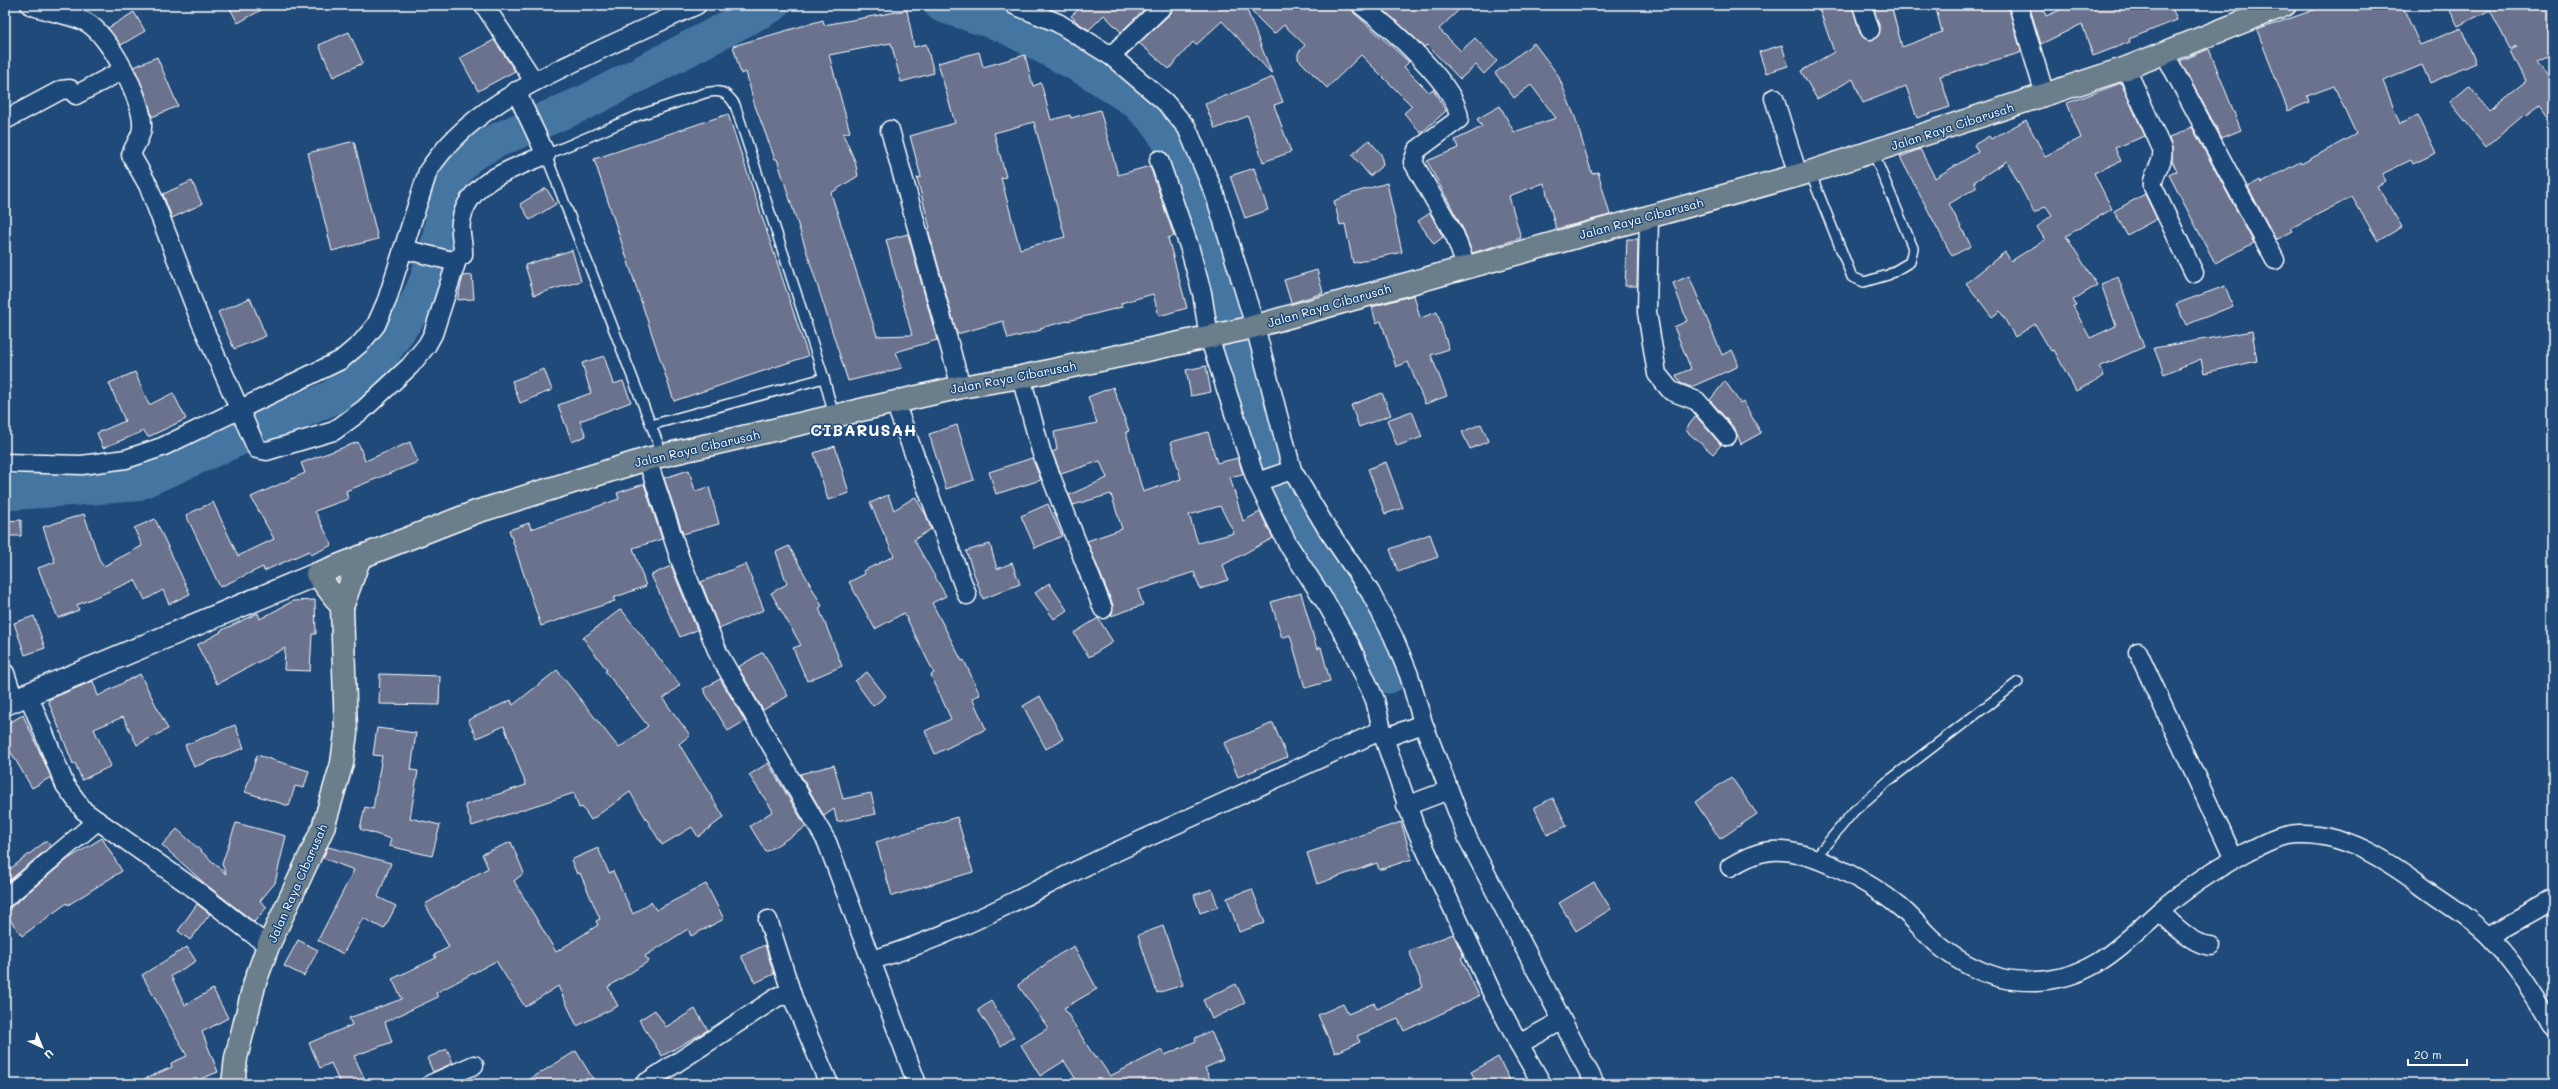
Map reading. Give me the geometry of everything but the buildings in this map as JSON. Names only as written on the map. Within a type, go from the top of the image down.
[{"type":"main road","name":"Jalan Raya Cibarusah","points":[[317,574],[476,512],[655,458],[961,387],[1022,377],[1250,328],[1466,266],[1804,174],[2126,68],[2165,54],[2285,5]]},
{"type":"main road","name":"Jalan Raya Cibarusah","points":[[233,1084],[246,1013],[268,946],[313,853],[334,795],[342,763],[346,733],[342,607],[360,558]]},
{"type":"main road","points":[[317,574],[342,607]]},
{"type":"street","points":[[30,5],[86,22],[98,31],[111,46],[124,70],[141,113],[142,127],[131,155],[148,185],[200,320],[253,442],[257,449],[267,451],[334,431],[364,409],[410,366],[427,345],[455,260],[463,255],[460,231],[461,219],[474,194],[485,182],[543,148],[516,91]]},
{"type":"street","points":[[484,5],[534,81]]},
{"type":"street","points":[[5,463],[82,465],[126,459],[162,448],[243,417],[341,360],[361,344],[376,325],[388,300],[409,251],[428,171],[440,153],[477,117],[516,91],[534,81],[697,5]]},
{"type":"street","points":[[1014,5],[1058,23],[1111,56],[1165,102],[1187,128],[1214,195],[1250,328],[1286,471],[1326,526],[1370,592],[1393,636],[1409,675],[1416,726],[1443,792],[1558,1022],[1595,1084]]},
{"type":"street","points":[[1111,56],[1164,5]]},
{"type":"street","points":[[1361,5],[1408,46],[1450,93],[1458,108],[1459,119],[1417,150],[1413,162],[1455,236],[1466,266]]},
{"type":"street","points":[[1862,5],[1870,30]]},
{"type":"street","points":[[2018,5],[2045,95]]},
{"type":"street","points":[[2165,54],[2275,260]]},
{"type":"street","points":[[2126,68],[2162,149],[2163,161],[2153,178],[2153,187],[2194,273]]},
{"type":"street","points":[[5,120],[61,90],[70,89],[76,95],[124,70]]},
{"type":"street","points":[[1774,98],[1804,174]]},
{"type":"street","points":[[890,130],[961,387]]},
{"type":"street","points":[[1159,160],[1196,269],[1213,337],[1259,481],[1287,543],[1328,606],[1351,647],[1374,700],[1408,805],[1493,995],[1524,1041],[1542,1084]]},
{"type":"street","points":[[1649,217],[1647,312],[1657,374],[1671,391],[1697,401],[1727,436]]},
{"type":"street","points":[[409,251],[455,260]]},
{"type":"street","points":[[1022,377],[1041,451],[1103,609]]},
{"type":"street","points":[[895,403],[967,595]]},
{"type":"street","points":[[655,458],[680,559],[719,655],[827,842],[872,960],[914,1083]]},
{"type":"street","points":[[1259,481],[1286,471]]},
{"type":"street","points":[[16,699],[317,574]]},
{"type":"street","points":[[2138,652],[2234,859]]},
{"type":"street","points":[[5,673],[16,699],[65,784],[84,811],[96,822],[110,829],[196,890],[268,946]]},
{"type":"street","points":[[872,960],[913,948],[952,932],[1109,855],[1385,735],[1416,726]]},
{"type":"street","points":[[1408,805],[1443,792]]},
{"type":"street","points":[[5,898],[96,822]]},
{"type":"street","points":[[1730,866],[1744,859],[1772,851],[1814,859],[1874,889],[1900,907],[1933,940],[1955,958],[2003,979],[2025,981],[2073,976],[2098,964],[2164,915],[2189,888],[2234,859],[2282,836],[2299,834],[2338,840],[2366,850],[2404,873],[2489,936],[2523,978],[2553,1027]]},
{"type":"street","points":[[2489,936],[2553,900]]},
{"type":"street","points":[[2164,915],[2202,945],[2211,946]]},
{"type":"street","points":[[768,920],[794,1002],[829,1084]]},
{"type":"street","points":[[644,1084],[779,996],[789,996],[794,1002]]},
{"type":"street","points":[[1524,1041],[1558,1022]]},
{"type":"street","points":[[431,1084],[474,1064]]},
{"type":"lane","points":[[655,458],[651,425],[543,148],[716,90],[724,92],[735,105],[824,378],[835,417]]},
{"type":"lane","points":[[1804,174],[1852,276],[1864,282],[1888,275],[1910,262],[1913,248],[1873,152]]},
{"type":"lane","points":[[651,425],[824,378]]},
{"type":"lane","points":[[1814,859],[1854,811],[1887,782],[2018,682]]},
{"type":"waterway","points":[[5,493],[135,484],[333,397],[359,378],[380,357],[417,303],[426,283],[439,241],[449,186],[455,172],[468,156],[493,142],[588,101],[772,5]]},
{"type":"waterway","points":[[942,5],[1004,25],[1090,71],[1137,102],[1157,122],[1184,164],[1195,192],[1211,263],[1240,360],[1263,458],[1283,502],[1354,607],[1389,676]]},
{"type":"district","name":"CIBARUSAH","points":[[864,429]]}]
